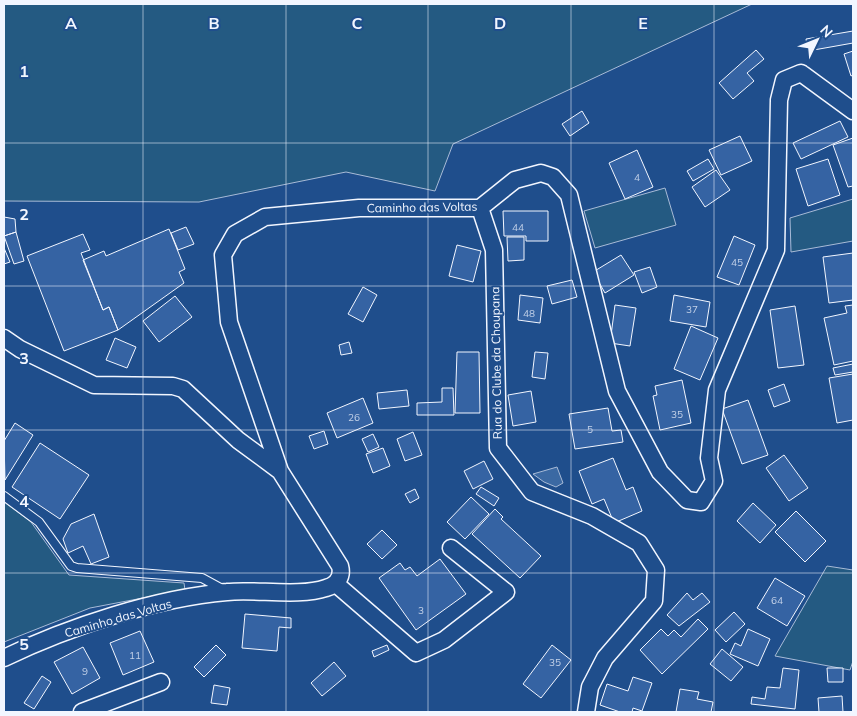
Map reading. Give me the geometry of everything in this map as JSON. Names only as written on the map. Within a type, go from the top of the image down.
[{"type":"street","name":"Caminho das Voltas","points":[[4,658],[26,647],[86,625],[145,607],[227,592],[317,591],[336,584],[342,572],[340,566],[280,471],[226,307],[223,255],[235,234],[265,217],[359,208],[480,208],[515,180],[541,173],[553,177],[569,195],[617,391],[660,472],[687,500],[701,502],[714,482],[709,458],[717,390],[776,250],[779,100],[784,80],[801,72],[853,111]]},
{"type":"street","name":"Rua do Clube da Choupana","points":[[480,208],[494,250],[498,448],[532,492],[592,516],[639,543],[656,570],[654,601],[605,658],[590,687],[586,712]]},
{"type":"street","points":[[4,338],[20,349],[94,385],[173,386],[183,388],[238,440],[280,471]]},
{"type":"street","points":[[336,584],[416,653],[444,640],[506,592],[451,548]]},
{"type":"street","points":[[82,712],[161,682]]},
{"type":"lane","points":[[4,496],[39,522],[71,566],[202,578],[227,592]]},
{"type":"shaded area","points":[[4,4],[752,4],[453,144],[435,191],[346,172],[199,202],[4,201]]},
{"type":"shaded area","points":[[665,188],[676,225],[595,248],[584,211]]},
{"type":"shaded area","points":[[853,199],[853,241],[791,252],[790,218]]},
{"type":"shaded area","points":[[557,467],[563,483],[556,487],[544,482],[533,474]]},
{"type":"shaded area","points":[[4,502],[31,522],[69,575],[184,583],[185,590],[90,608],[4,642]]},
{"type":"shaded area","points":[[827,566],[853,570],[853,661],[850,670],[775,656]]},
{"type":"building","points":[[853,31],[853,43],[808,51],[806,39]]},
{"type":"building","points":[[756,50],[764,59],[747,73],[754,81],[733,99],[719,83]]},
{"type":"building","points":[[853,51],[853,75],[851,76],[844,54]]},
{"type":"building","points":[[582,111],[589,123],[570,136],[562,124]]},
{"type":"building","points":[[840,121],[848,137],[801,159],[793,143]]},
{"type":"building","points":[[740,136],[752,161],[721,175],[709,150]]},
{"type":"building","points":[[853,138],[853,186],[848,187],[833,145]]},
{"type":"building","points":[[637,150],[653,187],[625,199],[609,163]]},
{"type":"building","points":[[708,159],[714,169],[693,181],[687,171]]},
{"type":"building","points":[[828,159],[840,195],[808,206],[796,169]]},
{"type":"building","points":[[716,170],[730,190],[705,207],[692,187]]},
{"type":"building","points":[[503,211],[548,211],[548,241],[526,241],[526,236],[504,236]]},
{"type":"building","points":[[4,217],[15,219],[16,232],[4,236]]},
{"type":"building","points":[[186,227],[194,244],[178,250],[171,233]]},
{"type":"building","points":[[169,229],[185,269],[179,272],[184,283],[118,330],[109,307],[103,310],[83,260],[104,251],[106,256]]},
{"type":"building","points":[[16,232],[24,261],[14,264],[4,236]]},
{"type":"building","points":[[83,234],[90,250],[81,253],[103,310],[109,307],[118,330],[64,351],[27,256]]},
{"type":"building","points":[[734,236],[755,245],[739,285],[717,277]]},
{"type":"building","points":[[507,237],[524,237],[524,260],[508,261]]},
{"type":"building","points":[[457,245],[481,251],[473,282],[449,276]]},
{"type":"building","points":[[4,248],[10,262],[4,264]]},
{"type":"building","points":[[853,253],[853,300],[829,303],[823,257]]},
{"type":"building","points":[[621,255],[634,275],[605,293],[593,272]]},
{"type":"building","points":[[650,267],[657,287],[642,293],[634,272]]},
{"type":"building","points":[[572,280],[577,297],[552,304],[547,286]]},
{"type":"building","points":[[363,287],[377,295],[363,322],[348,314]]},
{"type":"building","points":[[520,295],[543,298],[540,323],[518,320]]},
{"type":"building","points":[[674,295],[710,302],[706,327],[670,321]]},
{"type":"building","points":[[175,296],[192,317],[159,342],[143,321]]},
{"type":"building","points":[[615,305],[636,308],[630,346],[610,343]]},
{"type":"building","points":[[853,305],[853,361],[834,365],[824,318],[847,313],[845,306]]},
{"type":"building","points":[[795,306],[804,365],[778,368],[770,310]]},
{"type":"building","points":[[691,326],[718,338],[700,380],[674,369]]},
{"type":"building","points":[[115,338],[136,347],[127,368],[106,360]]},
{"type":"building","points":[[349,342],[352,353],[341,355],[339,345]]},
{"type":"building","points":[[457,352],[479,352],[480,413],[455,413]]},
{"type":"building","points":[[535,352],[548,353],[545,379],[532,377]]},
{"type":"building","points":[[853,364],[853,372],[835,375],[833,368]]},
{"type":"building","points":[[853,374],[853,420],[837,423],[829,378]]},
{"type":"building","points":[[682,380],[691,423],[660,430],[653,396],[657,395],[655,386]]},
{"type":"building","points":[[784,384],[790,401],[774,407],[768,390]]},
{"type":"building","points":[[442,388],[453,388],[454,415],[417,415],[417,403],[442,402]]},
{"type":"building","points":[[407,390],[409,406],[379,409],[377,393]]},
{"type":"building","points":[[531,391],[536,422],[513,426],[508,395]]},
{"type":"building","points":[[363,398],[373,423],[337,438],[327,413]]},
{"type":"building","points":[[748,400],[768,455],[742,464],[722,409]]},
{"type":"building","points":[[608,408],[612,431],[621,430],[623,442],[575,449],[569,414]]},
{"type":"building","points":[[15,423],[33,435],[5,480],[4,441]]},
{"type":"building","points":[[324,431],[328,444],[314,449],[309,436]]},
{"type":"building","points":[[413,432],[422,455],[405,461],[397,439]]},
{"type":"building","points":[[373,434],[379,447],[368,452],[362,439]]},
{"type":"building","points":[[40,443],[89,475],[60,519],[12,487]]},
{"type":"building","points":[[383,448],[390,466],[373,473],[366,454]]},
{"type":"building","points":[[784,455],[808,488],[789,501],[766,468]]},
{"type":"building","points":[[613,458],[626,490],[633,487],[642,511],[614,523],[604,499],[592,504],[579,471]]},
{"type":"building","points":[[484,461],[493,479],[473,489],[464,471]]},
{"type":"building","points":[[481,487],[499,498],[494,506],[476,494]]},
{"type":"building","points":[[415,489],[419,498],[410,503],[405,494]]},
{"type":"building","points":[[471,497],[489,514],[465,539],[447,522]]},
{"type":"building","points":[[753,503],[776,525],[760,543],[737,521]]},
{"type":"building","points":[[495,509],[503,517],[501,519],[541,556],[520,578],[472,534]]},
{"type":"building","points":[[796,511],[826,541],[805,562],[775,532]]},
{"type":"building","points":[[94,514],[109,557],[91,564],[83,546],[68,553],[63,539],[71,524]]},
{"type":"building","points":[[382,530],[397,545],[382,559],[367,544]]},
{"type":"building","points":[[440,559],[466,594],[416,630],[379,578],[400,563],[405,570],[410,567],[417,576]]},
{"type":"building","points":[[775,578],[805,596],[787,626],[757,608]]},
{"type":"building","points":[[687,593],[693,600],[702,593],[710,602],[679,626],[667,615]]},
{"type":"building","points":[[734,612],[745,624],[726,642],[715,630]]},
{"type":"building","points":[[245,614],[291,618],[291,628],[279,627],[277,651],[242,648]]},
{"type":"building","points":[[698,619],[708,629],[662,674],[640,650],[661,629],[668,636],[674,630],[681,637]]},
{"type":"building","points":[[748,629],[770,639],[758,666],[730,654],[735,643],[741,646]]},
{"type":"building","points":[[140,631],[154,662],[123,675],[110,643]]},
{"type":"building","points":[[216,645],[226,655],[204,677],[194,667]]},
{"type":"building","points":[[387,645],[389,650],[374,657],[372,651]]},
{"type":"building","points":[[552,645],[571,660],[541,698],[523,684]]},
{"type":"building","points":[[83,647],[100,678],[72,694],[54,662]]},
{"type":"building","points":[[722,649],[743,667],[731,681],[710,664]]},
{"type":"building","points":[[334,662],[346,676],[322,696],[311,683]]},
{"type":"building","points":[[783,668],[799,670],[795,709],[751,704],[752,697],[765,699],[767,687],[780,688]]},
{"type":"building","points":[[827,668],[843,668],[843,682],[828,682]]},
{"type":"building","points":[[42,676],[51,682],[34,709],[24,703]]},
{"type":"building","points":[[633,677],[652,683],[642,711],[633,708],[632,712],[620,712],[600,705],[607,684],[628,691]]},
{"type":"building","points":[[214,685],[230,688],[227,705],[211,703]]},
{"type":"building","points":[[680,689],[699,692],[697,699],[713,702],[711,712],[676,712]]},
{"type":"building","points":[[842,696],[843,712],[819,712],[818,698]]}]
